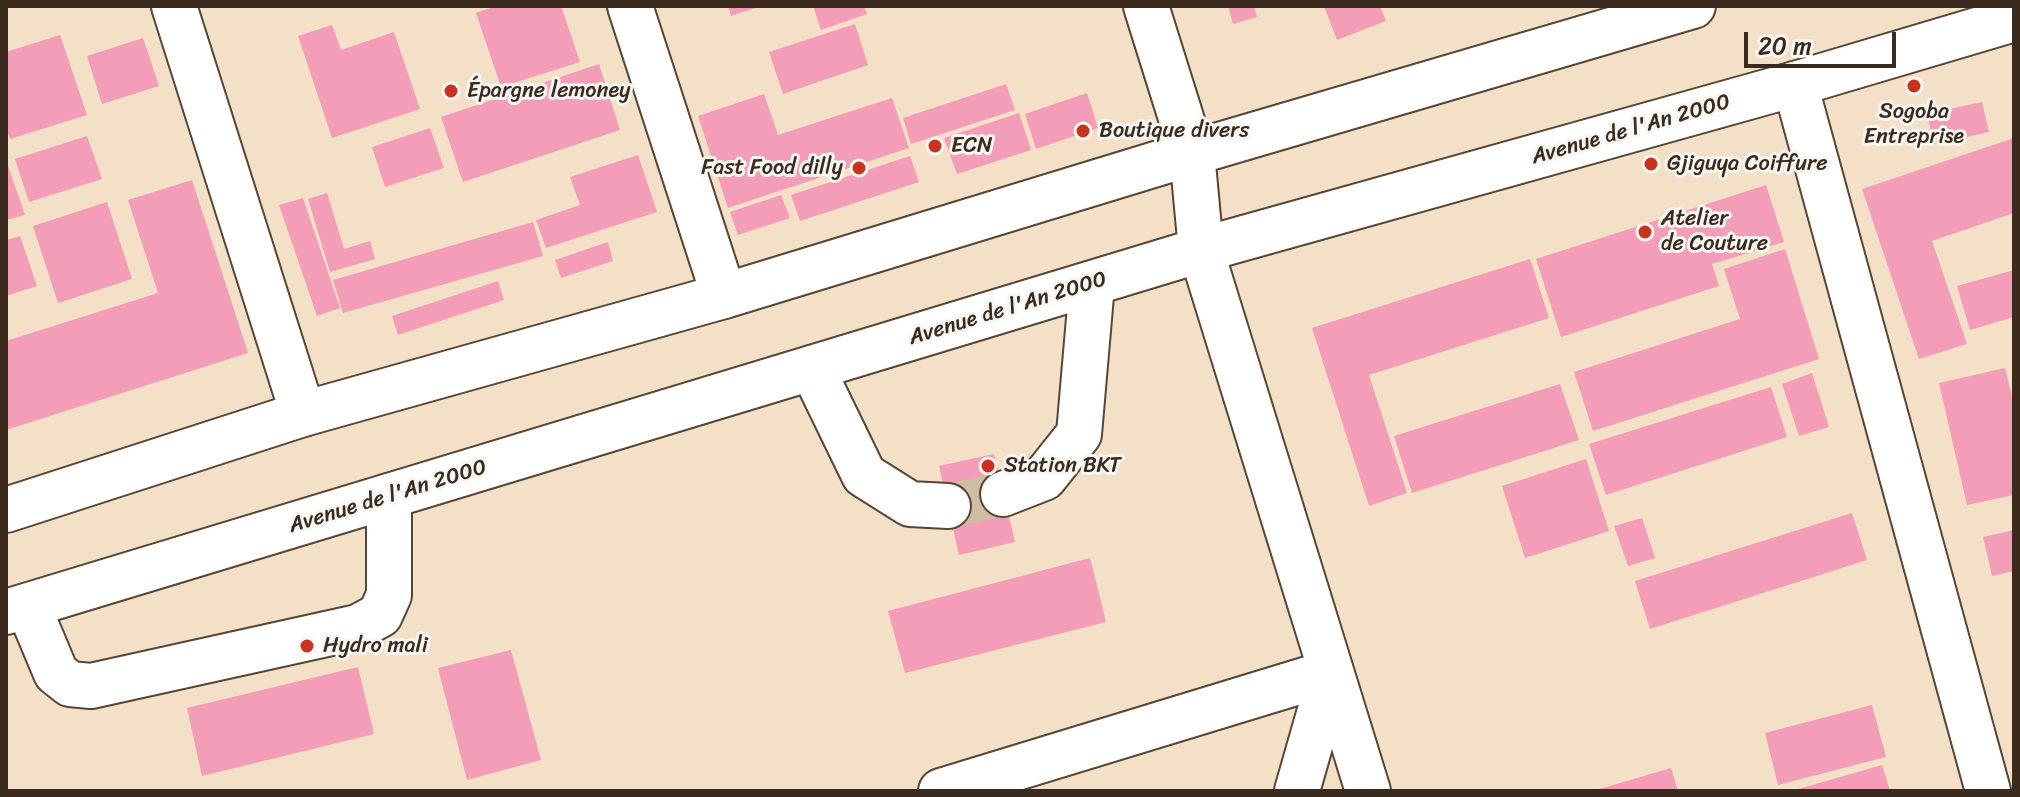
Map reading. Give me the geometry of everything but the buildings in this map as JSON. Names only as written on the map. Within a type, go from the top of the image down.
[{"type":"main road","points":[[174,6],[303,414]]},
{"type":"main road","points":[[630,6],[724,296]]},
{"type":"main road","points":[[1146,6],[1192,153],[1201,250],[1368,791]]},
{"type":"main road","points":[[6,510],[303,414],[724,296],[1192,153],[1693,6]]},
{"type":"main road","name":"Avenue de l'An 2000","points":[[17,609],[1201,250],[1795,84],[2014,19]]},
{"type":"main road","points":[[1795,84],[1988,791]]},
{"type":"main road","points":[[1003,494],[1044,478],[1079,434],[1092,284]]},
{"type":"main road","points":[[812,368],[864,475],[910,504],[948,506]]},
{"type":"main road","points":[[17,609],[56,673],[70,684],[91,686],[358,627],[380,615],[389,595],[389,496]]},
{"type":"main road","points":[[941,791],[1331,672]]},
{"type":"main road","points":[[1297,791],[1331,672]]},
{"type":"tunnel","points":[[948,506],[1003,494]]},
{"type":"place","name":"Sogoba Entreprise","points":[[1914,86]]},
{"type":"place","name":"Épargne lemoney","points":[[451,91]]},
{"type":"place","name":"Boutique divers","points":[[1083,131]]},
{"type":"place","name":"ECN","points":[[935,146]]},
{"type":"place","name":"Gjiguya Coiffure","points":[[1651,164]]},
{"type":"place","name":"Fast Food dilly","points":[[859,168]]},
{"type":"place","name":"Atelier de Couture","points":[[1645,232]]},
{"type":"place","name":"Station BKT","points":[[988,466]]},
{"type":"place","name":"Hydro mali","points":[[307,646]]}]
